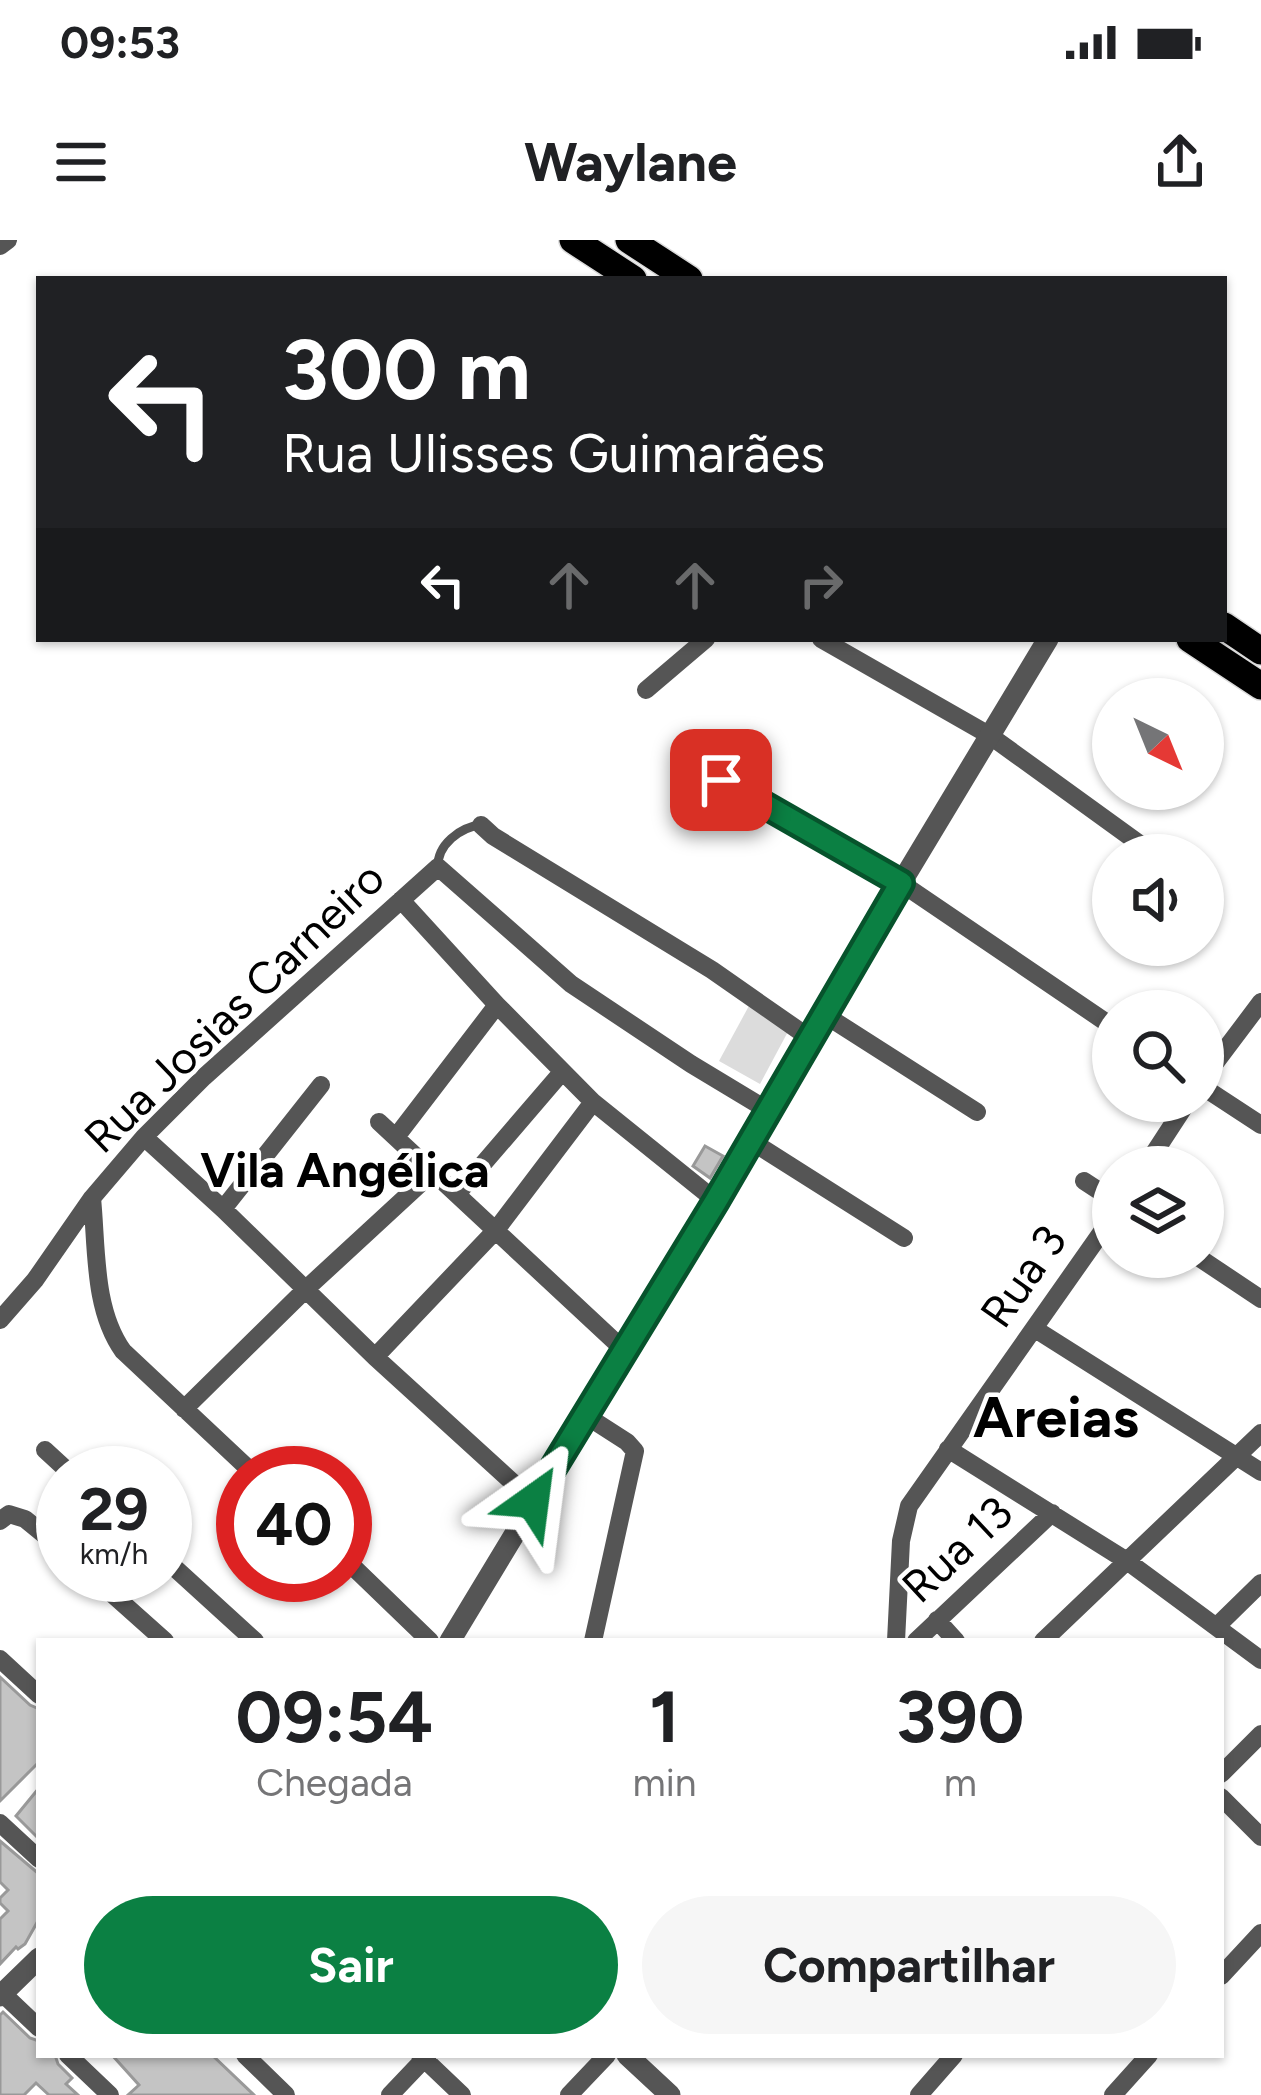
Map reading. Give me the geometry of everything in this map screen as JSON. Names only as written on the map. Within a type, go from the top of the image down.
[{"type":"main road","points":[[572,240],[628,276]]},
{"type":"main road","points":[[628,240],[684,276]]},
{"type":"main road","points":[[1227,628],[1261,651]]},
{"type":"main road","points":[[1195,642],[1261,686]]},
{"type":"street","points":[[0,246],[8,240]]},
{"type":"street","points":[[646,690],[702,642]]},
{"type":"street","points":[[826,642],[989,735],[1126,834]]},
{"type":"street","points":[[452,1638],[1046,642]]},
{"type":"street","points":[[685,759],[901,883],[1092,1013]]},
{"type":"street","name":"Rua Josias Carneiro","points":[[481,825],[712,970],[811,1039]]},
{"type":"street","name":"Rua Josias Carneiro","points":[[0,1320],[144,1137],[204,1077],[438,867],[571,984],[769,1111]]},
{"type":"street","points":[[401,900],[593,1102],[716,1201]]},
{"type":"street","points":[[1224,1054],[1261,1002]]},
{"type":"street","points":[[396,1137],[497,1005]]},
{"type":"street","points":[[825,1015],[977,1112]]},
{"type":"street","points":[[458,1192],[562,1072]]},
{"type":"street","points":[[223,1209],[320,1085]]},
{"type":"street","points":[[1224,1098],[1261,1125]]},
{"type":"street","points":[[375,1357],[496,1230],[593,1102]]},
{"type":"street","points":[[379,1122],[626,1352]]},
{"type":"street","points":[[144,1137],[533,1501]]},
{"type":"street","points":[[751,1141],[904,1238]]},
{"type":"street","points":[[184,1409],[434,1172]]},
{"type":"street","points":[[1084,1181],[1092,1186]]},
{"type":"street","points":[[92,1198],[108,1328],[123,1352],[224,1446]]},
{"type":"street","name":"Rua 3","points":[[896,1638],[904,1519],[918,1491],[1092,1246]]},
{"type":"street","points":[[1224,1274],[1261,1299]]},
{"type":"street","points":[[1035,1329],[1261,1472]]},
{"type":"street","points":[[585,1415],[627,1442],[635,1454],[594,1638]]},
{"type":"street","points":[[1046,1638],[1261,1433]]},
{"type":"street","points":[[948,1449],[1127,1561],[1261,1660]]},
{"type":"street","name":"Rua 13","points":[[919,1638],[1052,1513]]},
{"type":"street","points":[[0,1521],[9,1514],[19,1516],[36,1529]]},
{"type":"street","points":[[1216,1626],[1261,1583]]},
{"type":"street","points":[[192,1584],[252,1638]]},
{"type":"street","points":[[372,1585],[427,1638]]},
{"type":"street","points":[[121,1602],[162,1638]]},
{"type":"street","points":[[937,1620],[953,1638]]},
{"type":"street","points":[[0,1659],[36,1693]]},
{"type":"street","points":[[1224,1771],[1261,1734]]},
{"type":"street","points":[[1224,1800],[1261,1837]]},
{"type":"street","points":[[0,1823],[36,1856]]},
{"type":"street","points":[[1224,1973],[1261,1933]]},
{"type":"street","points":[[36,1961],[1,1994],[36,2025]]},
{"type":"street","points":[[71,2058],[110,2095]]},
{"type":"street","points":[[248,2058],[286,2095]]},
{"type":"street","points":[[390,2095],[422,2058]]},
{"type":"street","points":[[426,2058],[462,2095]]},
{"type":"street","points":[[569,2095],[604,2058]]},
{"type":"street","points":[[630,2058],[670,2095]]},
{"type":"street","points":[[930,2090],[952,2058]]},
{"type":"street","points":[[1113,2095],[1146,2058]]},
{"type":"lane","name":"Rua Josias Carneiro","points":[[438,867],[437,857],[445,843],[469,826],[481,825]]},
{"type":"shaded area","points":[[750,1004],[791,1026],[760,1084],[719,1061]]},
{"type":"building","points":[[705,1146],[723,1156],[710,1178],[693,1166]]},
{"type":"building","points":[[0,1677],[36,1708],[36,1765],[0,1801]]},
{"type":"building","points":[[36,1792],[36,1836],[16,1816]]},
{"type":"building","points":[[0,1841],[36,1871],[36,1924],[25,1944],[0,1964],[0,1919],[8,1911],[0,1898],[8,1890],[0,1882]]},
{"type":"building","points":[[3,2012],[36,2040],[36,2058],[56,2058],[72,2078],[66,2084],[78,2095],[49,2095],[36,2083],[24,2095],[0,2095]]},
{"type":"building","points":[[115,2058],[215,2058],[254,2095],[128,2095],[139,2085]]},
{"type":"district","name":"Vila Angélica","points":[[345,1170]]},
{"type":"district","name":"Areias","points":[[1056,1417]]},
{"type":"route","points":[[533,1501],[716,1201],[901,883],[721,780]]}]
